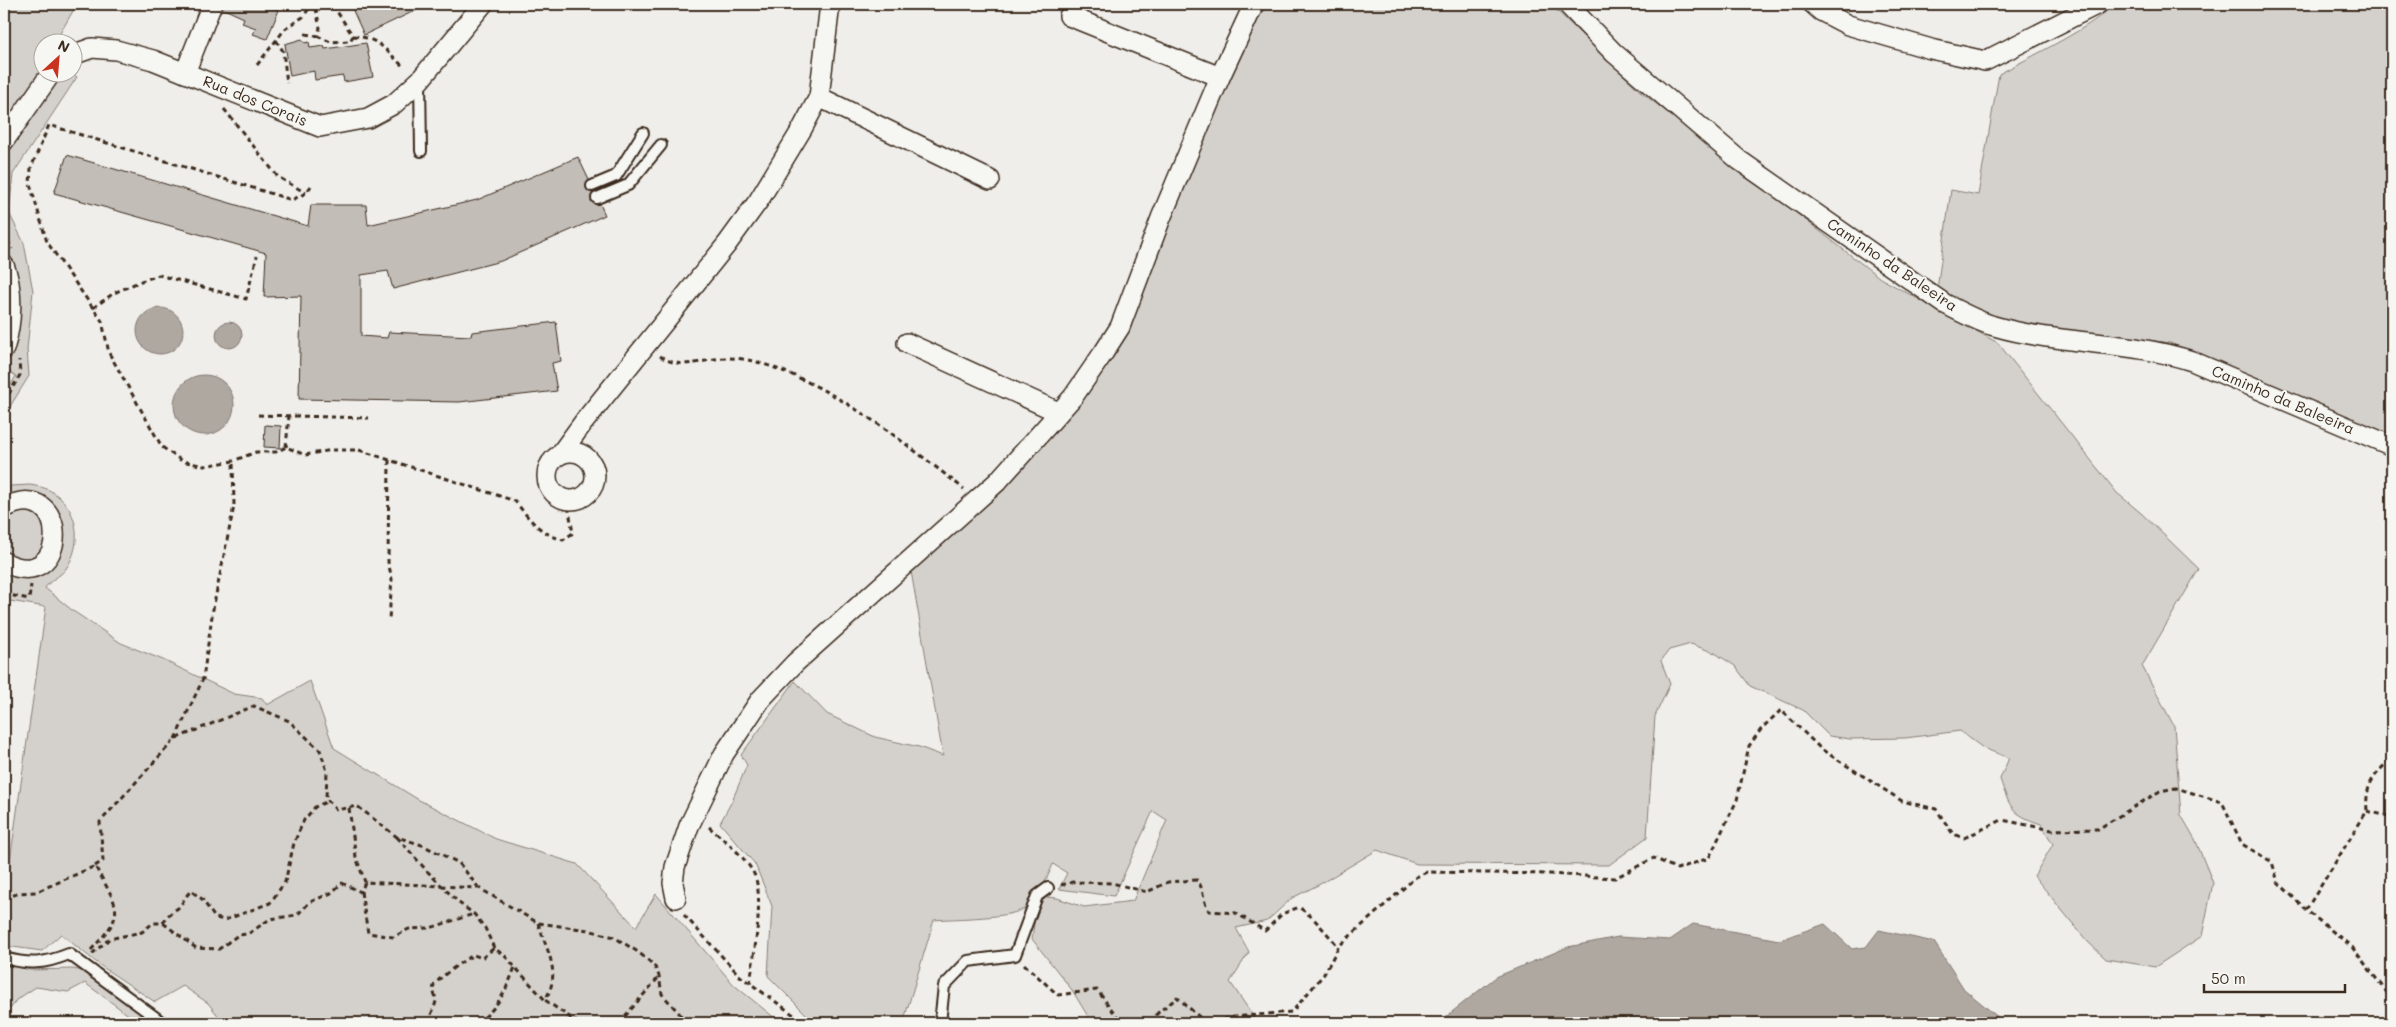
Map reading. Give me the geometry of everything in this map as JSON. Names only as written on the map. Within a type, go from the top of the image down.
[{"type":"street","points":[[185,72],[212,4]]},
{"type":"street","name":"Rua dos Corais","points":[[82,52],[92,48],[116,50],[185,72],[320,127],[368,118],[394,104],[420,80],[484,4]]},
{"type":"street","points":[[561,453],[579,453],[587,457],[595,473],[595,482],[584,496],[567,500],[551,492],[546,474],[553,458],[561,453],[759,200],[819,97],[830,4]]},
{"type":"street","points":[[676,898],[673,883],[675,867],[694,814],[741,726],[774,685],[976,499],[997,482],[1034,443],[1058,412],[1073,397],[1120,326],[1161,218],[1220,77],[1254,4]]},
{"type":"street","name":"Caminho da Baleeira","points":[[1567,4],[1614,53],[1739,160],[1945,304],[1972,318],[2012,330],[2165,353],[2192,362],[2392,446]]},
{"type":"street","points":[[1813,4],[1821,11],[1848,25],[1931,49],[1985,61],[2098,4]]},
{"type":"street","points":[[1069,16],[1220,77]]},
{"type":"street","points":[[4,141],[45,82]]},
{"type":"street","points":[[819,97],[990,180]]},
{"type":"street","points":[[4,265],[8,276],[11,311],[4,349]]},
{"type":"street","points":[[907,342],[1058,412]]},
{"type":"street","points":[[4,508],[14,502],[38,505],[48,512],[54,523],[56,535],[54,547],[48,557],[38,565],[19,568],[4,562]]},
{"type":"lane","points":[[420,80],[422,151]]},
{"type":"lane","points":[[592,186],[616,176],[643,133]]},
{"type":"lane","points":[[597,198],[628,185],[661,144]]},
{"type":"lane","points":[[940,1023],[944,986],[968,961],[1015,955],[1037,896],[1048,888]]},
{"type":"lane","points":[[4,958],[31,964],[51,961],[69,954],[163,1023]]},
{"type":"path","points":[[314,4],[320,28],[318,36]]},
{"type":"path","points":[[257,65],[285,29],[303,17],[314,4]]},
{"type":"path","points":[[332,4],[353,36]]},
{"type":"path","points":[[305,34],[341,43],[350,41],[353,36]]},
{"type":"path","points":[[353,36],[370,37],[377,41],[420,80]]},
{"type":"path","points":[[276,40],[283,51],[287,83]]},
{"type":"path","points":[[223,107],[278,177],[306,194]]},
{"type":"path","points":[[286,446],[276,452],[256,452],[233,460],[204,466],[182,461],[162,447],[109,353],[102,321],[47,242],[30,184],[31,168],[49,124],[292,200],[306,194],[311,186]]},
{"type":"path","points":[[93,308],[114,293],[159,275],[246,299],[257,256]]},
{"type":"path","points":[[645,346],[673,364],[700,363],[729,358],[755,362],[808,383],[901,440],[976,499]]},
{"type":"path","points":[[258,415],[370,418]]},
{"type":"path","points":[[286,446],[288,416]]},
{"type":"path","points":[[286,446],[305,455],[332,450],[359,450],[515,500],[528,518],[546,535],[563,540],[573,533],[567,500]]},
{"type":"path","points":[[4,909],[8,898],[19,893],[36,892],[95,866],[103,860],[100,822],[175,740],[203,679],[213,609],[234,506],[233,460]]},
{"type":"path","points":[[389,460],[388,562],[392,579],[389,619]]},
{"type":"path","points":[[175,740],[254,706],[289,721],[320,750],[327,772],[326,798],[336,810],[357,806],[397,837],[458,903],[474,914],[485,928],[494,948],[516,967],[545,1000],[578,1023]]},
{"type":"path","points":[[1151,1023],[1157,1011],[1170,1006],[1177,998],[1206,1023],[1234,1017],[1292,1012],[1324,974],[1338,946],[1416,877],[1427,872],[1550,874],[1615,878],[1654,858],[1677,869],[1709,858],[1737,800],[1749,746],[1762,728],[1781,710],[1821,749],[1902,801],[1936,809],[1953,834],[1964,838],[2002,820],[2052,830],[2098,829],[2160,791],[2176,788],[2222,802],[2242,844],[2272,862],[2278,882],[2306,910],[2352,946],[2392,999]]},
{"type":"path","points":[[2306,910],[2367,811],[2366,792],[2375,774],[2392,758]]},
{"type":"path","points":[[163,923],[169,913],[178,907],[185,895],[191,891],[202,899],[215,918],[225,920],[270,903],[286,882],[294,843],[304,820],[315,808],[329,801]]},
{"type":"path","points":[[349,808],[356,857],[365,882],[361,892],[368,933],[393,937],[409,929],[430,928],[474,914]]},
{"type":"path","points":[[2367,811],[2392,816]]},
{"type":"path","points":[[694,814],[732,846],[754,874],[759,908],[750,985]]},
{"type":"path","points":[[397,837],[422,844],[459,863],[479,888],[538,923],[588,930],[614,937],[648,960],[659,976],[662,994],[688,1023]]},
{"type":"path","points":[[81,963],[108,931],[116,916],[115,901],[95,866]]},
{"type":"path","points":[[1048,888],[1072,882],[1112,883],[1147,892],[1168,882],[1197,880],[1203,887],[1205,905],[1210,911],[1236,913],[1265,931],[1282,914],[1299,907],[1313,918],[1338,946]]},
{"type":"path","points":[[81,963],[109,939],[142,932],[153,923],[163,923],[196,948],[219,949],[238,935],[248,934],[270,919],[297,916],[310,902],[331,892],[342,882],[361,892]]},
{"type":"path","points":[[365,882],[479,888]]},
{"type":"path","points":[[676,898],[684,915],[750,985],[804,1023]]},
{"type":"path","points":[[538,923],[554,968],[552,989],[545,1000]]},
{"type":"path","points":[[428,1023],[436,1002],[433,988],[439,978],[450,972],[465,958],[474,955],[482,958],[494,948]]},
{"type":"path","points":[[1015,955],[1058,995],[1097,990],[1122,1023]]},
{"type":"path","points":[[478,1023],[491,1013],[505,994],[516,967]]},
{"type":"path","points":[[619,1023],[659,976]]},
{"type":"path","points":[[183,1023],[188,1019]]},
{"type":"shaded area","points":[[4,4],[77,4],[61,32],[32,32],[32,82],[74,82],[13,174],[9,213],[24,243],[33,291],[27,349],[29,376],[4,416],[4,396],[16,376],[4,368]]},
{"type":"shaded area","points":[[1264,4],[1550,4],[1641,92],[1880,278],[1998,343],[2117,493],[2141,513],[2199,569],[2142,666],[2174,726],[2181,815],[2195,839],[2213,883],[2202,936],[2155,967],[2106,959],[2087,941],[2034,876],[2053,844],[2041,824],[2023,817],[2009,803],[2000,779],[2009,758],[1983,748],[1960,731],[1905,738],[1850,739],[1829,736],[1803,710],[1750,686],[1735,666],[1715,653],[1691,644],[1669,650],[1661,661],[1670,684],[1655,716],[1647,837],[1609,865],[1417,864],[1377,850],[1320,884],[1292,898],[1267,921],[1236,928],[1249,952],[1230,982],[1258,1023],[1092,1023],[1072,990],[1032,939],[1036,909],[1046,897],[1057,898],[1084,907],[1133,901],[1167,820],[1153,811],[1114,896],[1059,889],[1067,873],[1053,864],[1039,893],[1027,907],[1020,911],[996,916],[934,920],[903,1023],[815,1023],[768,976],[772,906],[755,864],[720,823],[732,801],[747,765],[741,755],[795,681],[827,714],[875,737],[919,747],[943,756],[911,571],[1042,447],[1130,330],[1167,219]]},
{"type":"shaded area","points":[[2113,4],[2392,4],[2392,436],[2170,343],[2004,322],[1976,311],[1937,289],[1951,190],[1978,195],[1999,74],[2077,31],[2105,12]]},
{"type":"shaded area","points":[[160,308],[173,312],[179,318],[183,331],[179,344],[173,350],[160,354],[147,350],[141,344],[137,331],[141,318],[147,312]]},
{"type":"shaded area","points":[[229,322],[238,326],[242,335],[238,344],[229,348],[220,344],[216,335],[220,326]]},
{"type":"shaded area","points":[[198,375],[210,375],[221,380],[229,388],[234,399],[232,417],[221,430],[210,435],[198,435],[187,430],[179,422],[174,411],[174,399],[179,388],[187,380]]},
{"type":"shaded area","points":[[30,485],[47,489],[59,497],[72,515],[76,537],[75,549],[71,560],[65,570],[45,588],[73,611],[121,643],[163,660],[234,694],[262,698],[267,705],[310,681],[334,748],[419,800],[496,839],[577,864],[636,927],[656,894],[734,985],[781,1023],[224,1023],[208,1003],[183,986],[155,1002],[101,966],[61,934],[42,951],[6,946],[4,943],[4,877],[8,875],[46,607],[4,600],[4,490],[11,486]]},
{"type":"shaded area","points":[[1693,924],[1779,940],[1825,924],[1852,949],[1866,947],[1879,930],[1934,942],[1964,989],[2005,1023],[1438,1023],[1496,977],[1568,947],[1618,937],[1670,940]]},
{"type":"shaded area","points":[[4,962],[30,970],[73,969],[89,972],[141,1014],[134,1019],[85,983],[68,992],[36,987],[16,1000],[11,1008],[4,1007]]},
{"type":"building","points":[[223,4],[263,4],[279,10],[267,39],[253,34],[256,28],[242,23],[244,18],[222,8]]},
{"type":"building","points":[[350,4],[429,4],[364,35]]},
{"type":"building","points":[[302,39],[305,43],[309,42],[310,48],[324,46],[325,49],[366,43],[373,77],[344,82],[343,76],[315,80],[314,71],[290,76],[285,44]]},
{"type":"building","points":[[67,155],[308,226],[311,205],[366,205],[368,225],[477,200],[578,157],[589,180],[586,188],[593,193],[591,201],[596,205],[600,204],[605,215],[501,261],[393,289],[388,271],[361,275],[361,336],[387,338],[389,332],[471,336],[472,332],[556,322],[561,361],[552,363],[557,391],[459,402],[299,399],[301,296],[264,297],[266,253],[54,193]]},
{"type":"building","points":[[265,425],[281,426],[280,448],[264,447]]}]
